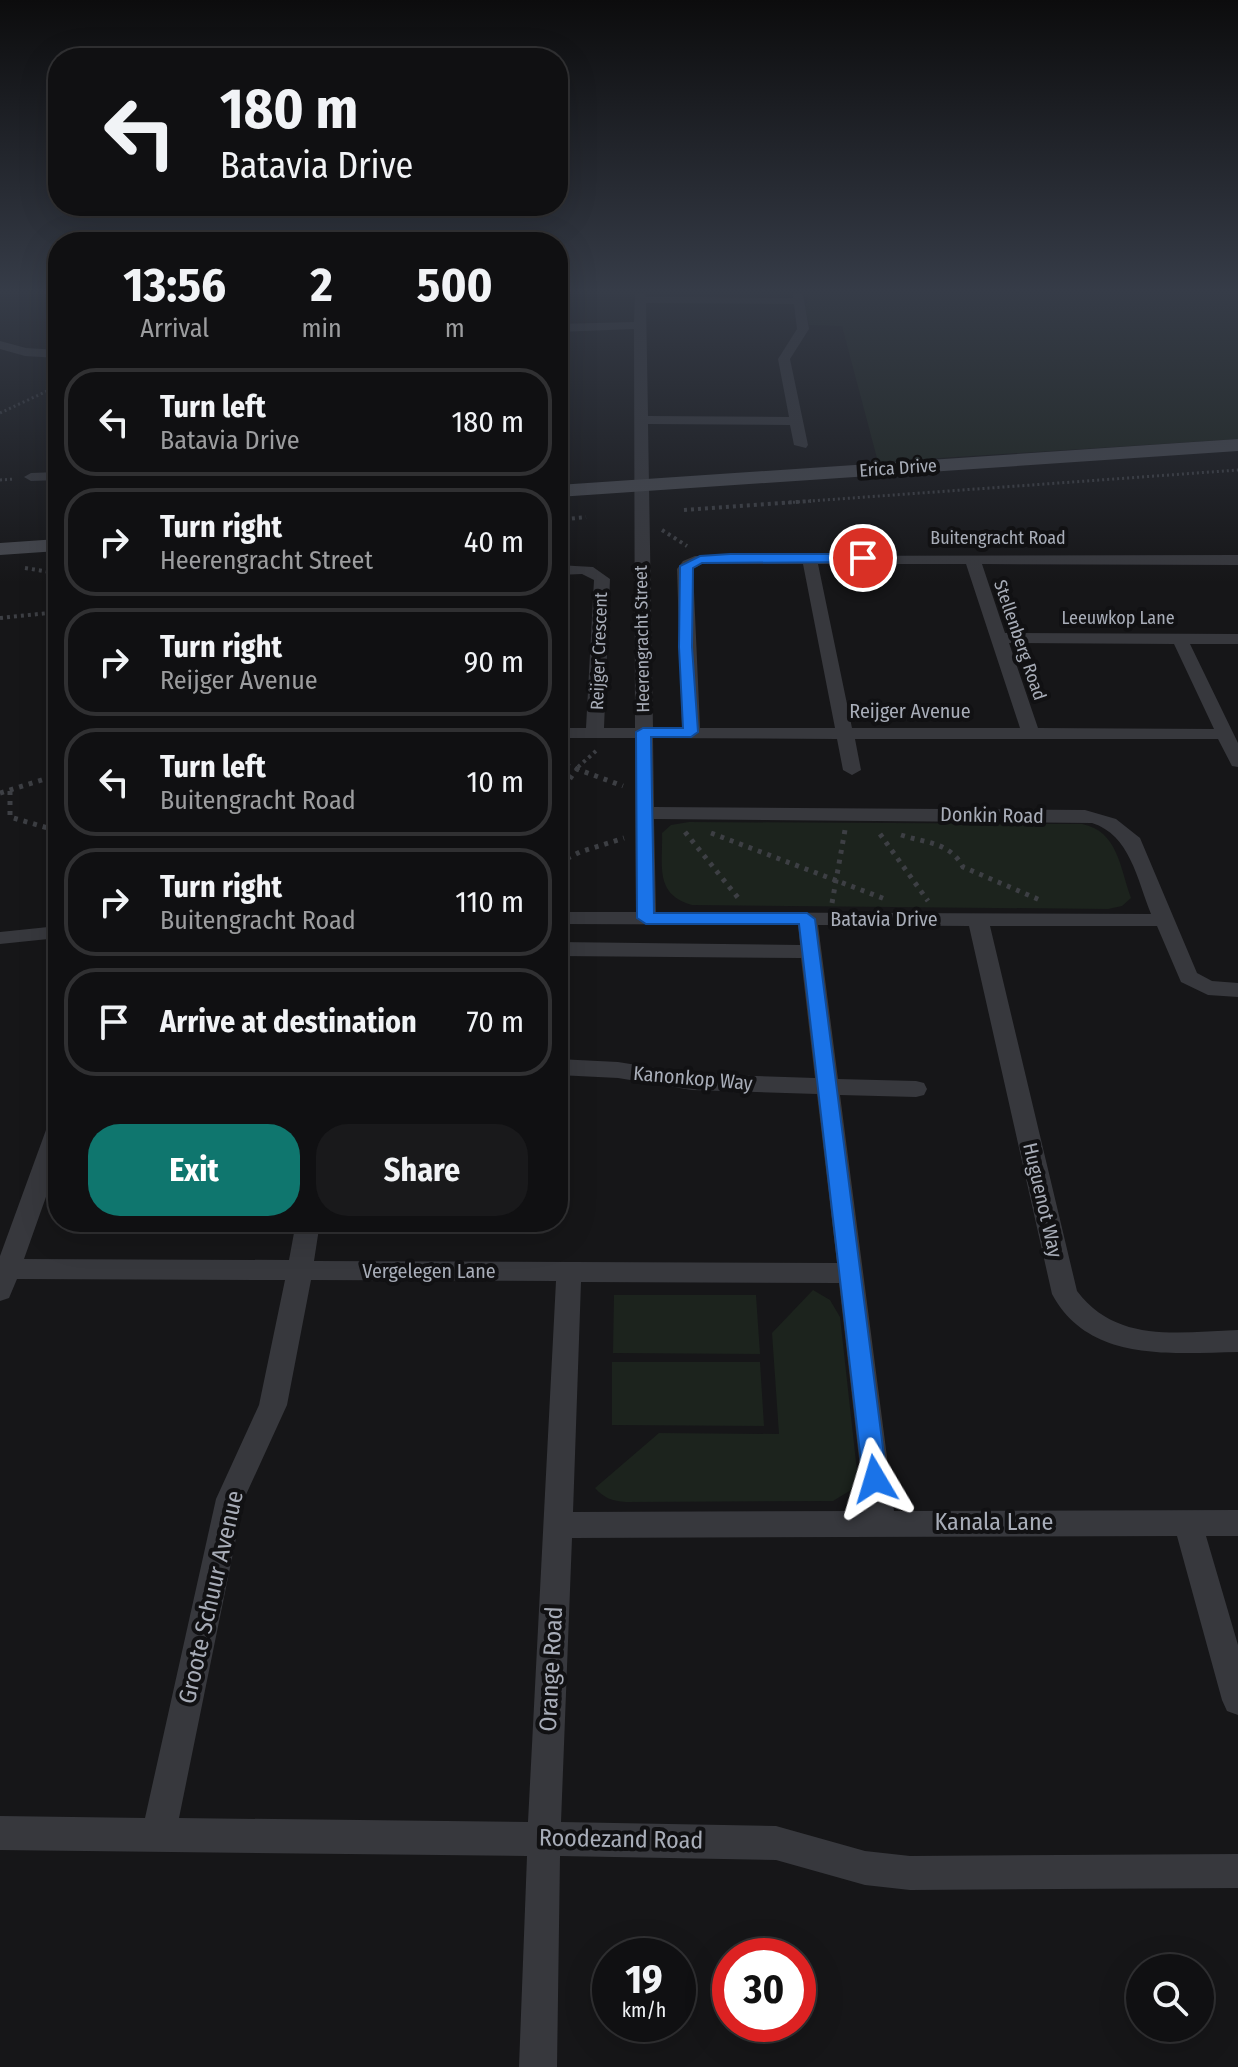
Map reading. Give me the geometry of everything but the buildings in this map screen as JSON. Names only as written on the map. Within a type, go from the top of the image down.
[{"type":"main road","name":"Erica Drive","points":[[568,507],[642,494],[1238,445]]},
{"type":"main road","name":"Erica Drive","points":[[568,491],[642,494],[1238,464]]},
{"type":"main road","points":[[0,549],[48,546]]},
{"type":"street","name":"Heerengracht Street","points":[[640,390],[646,918]]},
{"type":"street","points":[[790,390],[801,445]]},
{"type":"street","points":[[640,420],[796,421]]},
{"type":"street","points":[[31,477],[48,476]]},
{"type":"street","points":[[809,558],[852,770]]},
{"type":"street","name":"Stellenberg Road","points":[[972,558],[1031,734]]},
{"type":"street","name":"Buitengracht Road","points":[[691,732],[685,634],[686,566],[702,559],[1238,560]]},
{"type":"street","name":"Reijger Crescent","points":[[568,570],[583,569],[602,579],[602,733],[568,733]]},
{"type":"street","name":"Leeuwkop Lane","points":[[999,638],[1238,639]]},
{"type":"street","points":[[1180,639],[1238,762]]},
{"type":"street","name":"Reijger Avenue","points":[[602,733],[1224,734]]},
{"type":"street","name":"Donkin Road","points":[[644,813],[1085,816],[1105,820],[1130,838],[1188,977],[1208,988],[1238,990]]},
{"type":"street","name":"Batavia Drive","points":[[568,918],[833,919],[924,911],[978,920],[1163,920]]},
{"type":"street","points":[[807,919],[881,1522]]},
{"type":"street","name":"Huguenot Way","points":[[978,920],[1065,1294],[1073,1309],[1085,1322],[1120,1338],[1238,1341]]},
{"type":"street","points":[[0,938],[48,933]]},
{"type":"street","name":"Batavia Drive","points":[[568,949],[811,952]]},
{"type":"street","name":"Kanonkop Way","points":[[568,1067],[606,1069],[692,1082],[916,1089]]},
{"type":"street","points":[[4,1280],[48,1158]]},
{"type":"street","name":"Groote Schuur Avenue","points":[[158,1836],[230,1499],[273,1405],[306,1232]]},
{"type":"street","name":"Vergelegen Lane","points":[[4,1280],[298,1270],[850,1273]]},
{"type":"street","name":"Orange Road","points":[[538,2067],[544,1837],[569,1272]]},
{"type":"street","points":[[1188,1523],[1238,1700]]},
{"type":"street","name":"Kanala Lane","points":[[558,1525],[1238,1523]]},
{"type":"street","name":"Roodezand Road","points":[[0,1833],[544,1837],[776,1843],[865,1868],[910,1873],[1238,1871]]},
{"type":"path","points":[[0,412],[48,390]]},
{"type":"path","points":[[684,510],[1238,470]]},
{"type":"path","points":[[568,518],[586,517]]},
{"type":"path","points":[[0,618],[48,613]]},
{"type":"path","points":[[568,781],[606,741],[602,733]]},
{"type":"path","points":[[568,766],[615,785],[644,786]]},
{"type":"path","points":[[0,793],[48,778]]},
{"type":"path","points":[[10,791],[10,817],[48,828]]},
{"type":"path","points":[[833,919],[836,881],[862,816]]},
{"type":"path","points":[[862,816],[924,911]]},
{"type":"path","points":[[862,816],[917,842],[945,845],[957,855],[963,867],[1062,910],[1064,920]]},
{"type":"path","points":[[688,825],[680,825],[748,909],[750,918]]},
{"type":"path","points":[[703,830],[924,911]]},
{"type":"path","points":[[568,858],[622,839],[644,838]]},
{"type":"shaded area","points":[[859,390],[1238,390],[1238,439],[878,462]]},
{"type":"shaded area","points":[[689,822],[1082,824],[1103,834],[1116,852],[1131,898],[1122,906],[1108,909],[692,905],[671,894],[662,867],[662,833],[671,825]]},
{"type":"shaded area","points":[[813,1290],[830,1300],[840,1317],[857,1471],[851,1490],[833,1501],[626,1502],[609,1498],[595,1488],[659,1433],[779,1434],[772,1333]]},
{"type":"shaded area","points":[[614,1295],[756,1295],[760,1354],[613,1353]]},
{"type":"shaded area","points":[[612,1362],[760,1362],[764,1426],[612,1425]]},
{"type":"route","points":[[863,558],[700,559],[686,566],[686,647],[691,732],[643,732],[644,813],[646,918],[807,919],[875,1479]]}]
